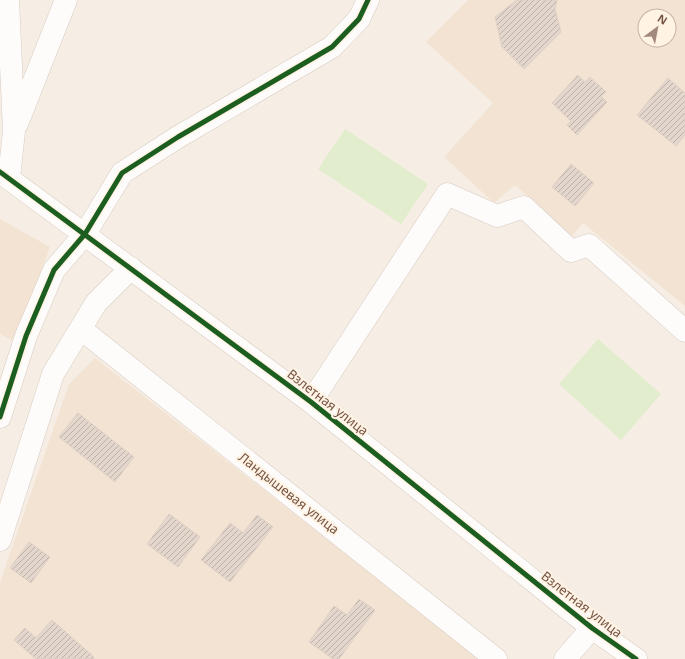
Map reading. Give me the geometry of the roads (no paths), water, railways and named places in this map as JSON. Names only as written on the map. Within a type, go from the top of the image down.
[{"type":"street","points":[[8,0],[14,131]]},
{"type":"street","points":[[5,175],[14,131],[66,0]]},
{"type":"street","points":[[0,417],[26,336],[54,270],[85,234],[122,173],[178,137],[332,47],[359,19],[368,0]]},
{"type":"street","name":"Взлетная улица","points":[[5,175],[311,402],[592,628],[636,659]]},
{"type":"street","points":[[311,402],[447,194],[497,216],[524,207],[571,251],[589,245],[685,331]]},
{"type":"street","points":[[0,540],[53,374],[96,303],[131,268]]},
{"type":"street","name":"Ландышевая улица","points":[[81,329],[496,659]]},
{"type":"street","points":[[565,659],[592,628]]}]
